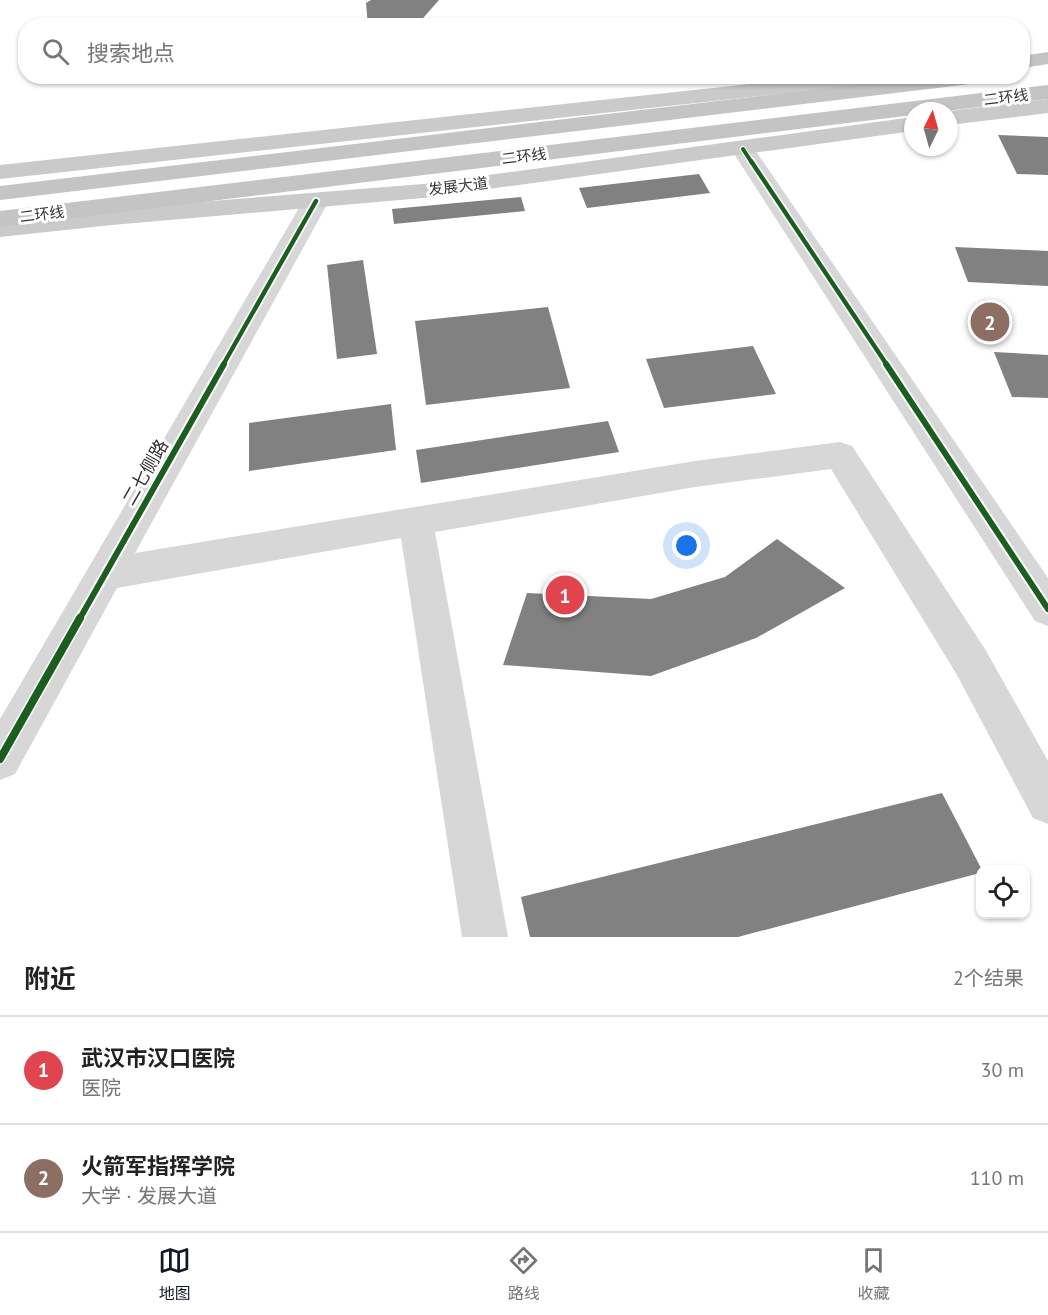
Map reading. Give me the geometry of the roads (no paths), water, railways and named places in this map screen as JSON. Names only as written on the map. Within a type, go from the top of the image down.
[{"type":"highway","name":"二环线","points":[[1030,71],[1048,69]]},
{"type":"highway","points":[[324,155],[850,84]]},
{"type":"highway","name":"二环线","points":[[0,193],[920,84]]},
{"type":"highway","name":"二环线","points":[[3,226],[1048,92]]},
{"type":"main road","points":[[1030,61],[1048,59]]},
{"type":"main road","points":[[0,172],[813,84]]},
{"type":"main road","points":[[958,117],[1048,106]]},
{"type":"main road","name":"发展大道","points":[[3,226],[423,191],[904,125]]},
{"type":"street","points":[[743,149],[1048,609]]},
{"type":"street","name":"二七侧路","points":[[0,759],[316,201]]},
{"type":"street","points":[[105,574],[695,474],[840,454],[971,662],[1048,803]]},
{"type":"street","points":[[416,521],[485,937]]},
{"type":"place","name":"火箭军指挥学院","points":[[990,322]]},
{"type":"place","name":"武汉市汉口医院","points":[[565,595]]}]
